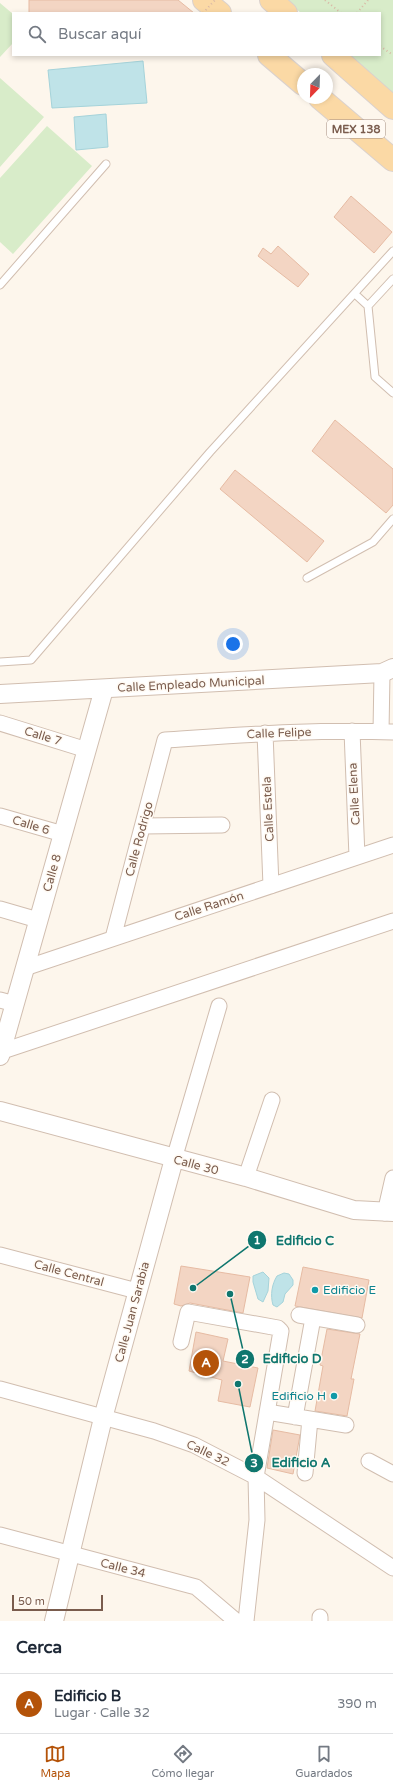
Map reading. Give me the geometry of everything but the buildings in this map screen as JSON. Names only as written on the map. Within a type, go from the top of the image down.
[{"type":"main road","points":[[204,0],[219,12]]},
{"type":"main road","points":[[271,0],[285,12]]},
{"type":"main road","points":[[270,56],[297,79]]},
{"type":"main road","name":"MEX 138","points":[[333,56],[393,108]]},
{"type":"main road","name":"MEX 138","points":[[327,104],[393,160]]},
{"type":"street","name":"Calle Empleado Municipal","points":[[0,694],[104,689],[388,670]]},
{"type":"street","points":[[387,732],[388,670]]},
{"type":"street","name":"Calle 8","points":[[0,1053],[7,1002],[25,968],[104,689]]},
{"type":"street","name":"Calle 7","points":[[0,723],[87,750]]},
{"type":"street","name":"Calle Felipe","points":[[165,740],[265,733],[352,731],[387,732]]},
{"type":"street","name":"Calle Elena","points":[[352,731],[357,857]]},
{"type":"street","name":"Calle Estela","points":[[265,733],[271,886]]},
{"type":"street","name":"Calle Rodrigo","points":[[113,938],[165,740]]},
{"type":"street","name":"Calle 6","points":[[0,816],[62,834]]},
{"type":"street","points":[[143,826],[222,825]]},
{"type":"street","name":"Calle Ramón","points":[[25,968],[393,845]]},
{"type":"street","points":[[0,909],[38,920]]},
{"type":"street","points":[[0,1053],[393,921]]},
{"type":"street","name":"Calle Juan Sarabia","points":[[54,1621],[103,1418],[137,1291],[219,1006]]},
{"type":"street","points":[[246,1177],[272,1100]]},
{"type":"street","name":"Calle 30","points":[[0,1111],[174,1159],[246,1177],[354,1210],[389,1212]]},
{"type":"street","points":[[389,1212],[393,1178]]},
{"type":"street","name":"Calle Central","points":[[0,1255],[137,1291]]},
{"type":"street","points":[[181,1342],[188,1312],[278,1328],[281,1331],[256,1477],[258,1520],[246,1621]]},
{"type":"street","points":[[295,1417],[306,1316],[357,1324]]},
{"type":"street","name":"Calle 32","points":[[0,1389],[154,1431],[194,1445],[256,1477],[393,1568]]},
{"type":"street","points":[[268,1412],[346,1425]]},
{"type":"street","points":[[305,1473],[310,1419]]},
{"type":"street","points":[[369,1461],[393,1474]]},
{"type":"street","name":"Calle 34","points":[[0,1535],[196,1587],[236,1621]]},
{"type":"lane","points":[[0,285],[106,164]]},
{"type":"lane","points":[[0,662],[31,660],[210,452],[393,251]]},
{"type":"lane","points":[[368,306],[393,279]]},
{"type":"lane","points":[[355,294],[368,306],[375,377],[393,393]]},
{"type":"lane","points":[[307,578],[373,542],[393,519]]},
{"type":"path","points":[[205,12],[215,0]]},
{"type":"path","points":[[325,0],[340,12]]},
{"type":"path","points":[[358,12],[368,0]]},
{"type":"path","points":[[381,47],[393,55]]},
{"type":"green space","points":[[286,0],[393,0],[393,93],[350,56],[381,56],[381,12],[300,12]]},
{"type":"green space","points":[[0,3],[12,13],[12,44],[0,57]]},
{"type":"green space","points":[[0,78],[44,117],[0,167]]},
{"type":"green space","points":[[47,126],[92,166],[13,254],[0,242],[0,178]]},
{"type":"water","points":[[143,61],[147,103],[52,108],[48,70]]},
{"type":"water","points":[[106,114],[108,147],[76,150],[74,117]]},
{"type":"water","points":[[263,1272],[269,1278],[268,1291],[263,1302],[258,1299],[253,1282],[253,1276]]},
{"type":"water","points":[[284,1273],[289,1274],[293,1280],[293,1285],[285,1294],[283,1302],[277,1307],[273,1305],[272,1301],[273,1286],[277,1276]]},
{"type":"place","name":"Edificio C","points":[[193,1288]]},
{"type":"place","name":"Edificio E","points":[[315,1290]]},
{"type":"place","name":"Edificio D","points":[[230,1294]]},
{"type":"place","name":"Edificio B","points":[[206,1363]]},
{"type":"place","name":"Edificio A","points":[[238,1384]]},
{"type":"place","name":"Edificio H","points":[[334,1396]]}]
